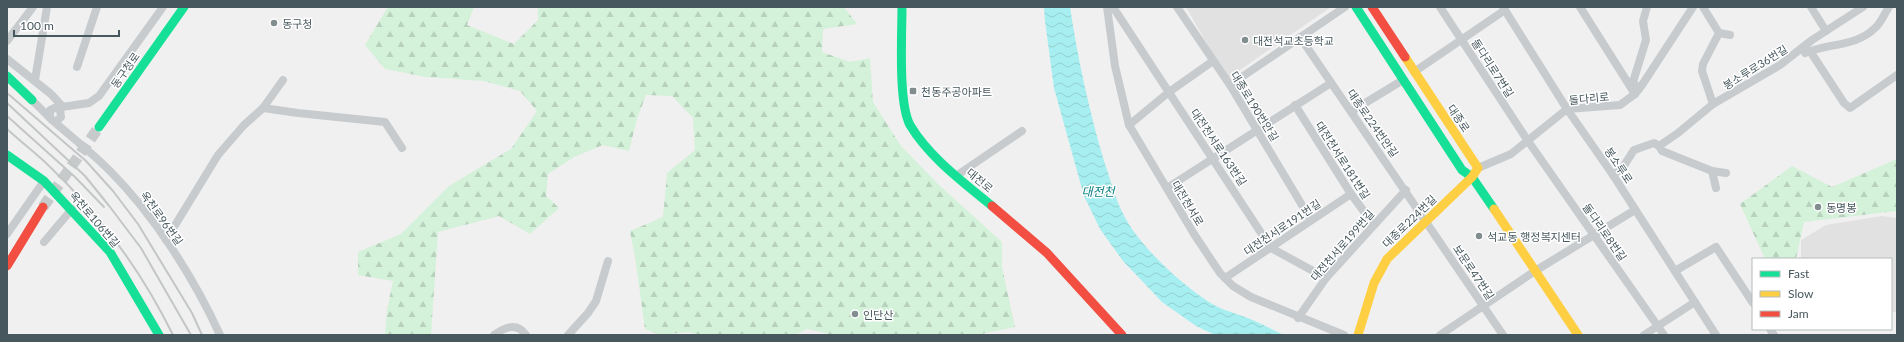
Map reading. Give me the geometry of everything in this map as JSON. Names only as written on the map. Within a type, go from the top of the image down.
[{"type":"main road","name":"동구청로","points":[[99,127],[184,7]]},
{"type":"main road","name":"대전로","points":[[902,7],[904,105],[910,124],[928,148],[956,176],[1047,253],[1076,284],[1116,333]]},
{"type":"main road","points":[[1356,7],[1462,170],[1472,177],[1578,335]]},
{"type":"main road","name":"대종로","points":[[1372,7],[1478,168]]},
{"type":"main road","points":[[7,76],[32,100]]},
{"type":"main road","name":"옥천로106번길","points":[[7,155],[44,181],[72,209],[110,252],[159,335]]},
{"type":"main road","points":[[1472,177],[1478,168]]},
{"type":"main road","name":"대종로224번길","points":[[1358,335],[1374,283],[1387,259],[1472,177]]},
{"type":"main road","points":[[7,266],[43,207]]},
{"type":"street","points":[[7,41],[33,7]]},
{"type":"street","points":[[35,80],[47,7]]},
{"type":"street","points":[[77,67],[96,7]]},
{"type":"street","points":[[51,119],[49,113],[72,106],[90,104],[99,96],[163,7]]},
{"type":"street","name":"대전천서로","points":[[1107,7],[1115,66],[1129,125],[1194,234],[1225,278],[1234,286],[1251,296],[1298,318],[1319,324],[1344,335]]},
{"type":"street","name":"대전천서로163번길","points":[[1113,7],[1271,248],[1326,278]]},
{"type":"street","name":"대종로190번안길","points":[[1177,7],[1230,85],[1311,220]]},
{"type":"street","points":[[1230,85],[1345,7]]},
{"type":"street","name":"돌다리로7번길","points":[[1440,7],[1528,141]]},
{"type":"street","points":[[1580,7],[1637,92]]},
{"type":"street","points":[[1637,92],[1633,82],[1646,40],[1643,21],[1647,7]]},
{"type":"street","name":"돌다리로","points":[[1478,168],[1511,154],[1567,109],[1620,105],[1637,92],[1692,7]]},
{"type":"street","points":[[1703,7],[1719,33],[1730,35]]},
{"type":"street","points":[[1810,7],[1826,31]]},
{"type":"street","name":"봉소루로36번길","points":[[1613,175],[1623,167],[1634,150],[1654,143],[1659,146],[1678,133],[1713,104],[1734,94],[1751,81],[1791,58],[1826,31],[1863,7]]},
{"type":"street","points":[[1791,58],[1810,51],[1855,41],[1876,28],[1889,7]]},
{"type":"street","points":[[1414,72],[1462,40],[1504,9]]},
{"type":"street","name":"봉소루로","points":[[1504,9],[1567,109],[1613,175],[1716,335]]},
{"type":"street","points":[[1713,104],[1702,71],[1703,64],[1719,33]]},
{"type":"street","name":"대종로224번안길","points":[[1300,37],[1406,190],[1426,222]]},
{"type":"street","points":[[1810,51],[1844,103],[1850,108],[1897,75]]},
{"type":"street","points":[[7,59],[35,80],[58,111],[64,130]]},
{"type":"street","points":[[1129,125],[1169,92],[1213,61]]},
{"type":"street","points":[[166,240],[218,155],[244,125],[263,108],[283,80]]},
{"type":"street","points":[[1352,111],[1403,80]]},
{"type":"street","points":[[1167,188],[1331,83]]},
{"type":"street","points":[[32,100],[44,107],[58,111]]},
{"type":"street","name":"옥천로96번길","points":[[32,100],[114,175],[145,211],[166,240],[198,292],[220,335]]},
{"type":"street","name":"대전천서로181번길","points":[[1295,105],[1351,194],[1374,225]]},
{"type":"street","points":[[263,108],[385,122],[402,148]]},
{"type":"street","points":[[956,176],[1022,131]]},
{"type":"street","name":"돌다리로8번길","points":[[1528,141],[1593,236],[1664,335]]},
{"type":"street","points":[[1659,146],[1662,151],[1712,172],[1726,173]]},
{"type":"street","points":[[1712,172],[1716,188]]},
{"type":"street","points":[[7,234],[44,181]]},
{"type":"street","name":"대전천서로199번길","points":[[1298,318],[1326,278],[1406,190]]},
{"type":"street","name":"대전천서로191번길","points":[[1225,278],[1351,194]]},
{"type":"street","points":[[44,242],[72,209]]},
{"type":"street","points":[[1440,335],[1535,271],[1635,210]]},
{"type":"street","name":"보문로47번길","points":[[1426,222],[1503,335]]},
{"type":"street","points":[[1675,271],[1716,246],[1752,301]]},
{"type":"street","points":[[568,335],[588,313],[596,301],[608,260]]},
{"type":"street","points":[[1644,335],[1695,302]]},
{"type":"street","points":[[494,335],[508,327],[517,327],[526,335]]},
{"type":"shaded area","name":"대전석교초등학교","points":[[1186,7],[1331,7],[1227,79]]},
{"type":"shaded area","points":[[1882,216],[1897,218],[1897,312],[1892,312],[1892,258],[1801,258],[1801,240],[1826,225]]},
{"type":"green space","points":[[388,7],[474,7],[467,25],[514,44],[538,20],[538,7],[844,7],[857,24],[823,29],[822,52],[850,62],[870,58],[873,102],[901,146],[939,185],[1002,242],[1002,267],[1015,327],[976,335],[834,335],[807,329],[795,335],[700,335],[688,332],[661,335],[645,329],[630,231],[663,217],[667,173],[695,150],[693,118],[672,96],[646,95],[637,119],[629,151],[603,145],[574,157],[548,174],[546,196],[559,208],[530,234],[499,216],[438,232],[431,335],[385,335],[387,310],[393,281],[358,275],[358,252],[401,234],[449,186],[511,149],[537,111],[520,91],[484,81],[426,77],[385,69],[365,45]]},
{"type":"green space","points":[[1897,159],[1897,211],[1804,222],[1796,258],[1765,258],[1740,204],[1792,166],[1832,187]]},
{"type":"water","name":"대전천","points":[[1044,7],[1070,7],[1084,85],[1093,123],[1114,192],[1127,221],[1134,232],[1143,244],[1166,268],[1203,298],[1214,305],[1284,335],[1215,335],[1196,326],[1162,302],[1123,261],[1100,229],[1084,196],[1054,88]]},
{"type":"tunnel","points":[[43,207],[99,127]]},
{"type":"railway","points":[[7,93],[86,161],[113,191],[138,224],[192,313],[202,335]]},
{"type":"railway","points":[[7,103],[85,176],[110,207],[141,248],[191,335]]},
{"type":"railway","points":[[7,116],[75,177],[104,207]]},
{"type":"railway","points":[[7,129],[46,163],[101,222],[133,266],[173,335]]},
{"type":"traffic: fast","points":[[99,127],[184,7]]},
{"type":"traffic: fast","points":[[902,7],[902,85],[906,115],[910,125],[918,137],[937,158],[958,178],[992,206]]},
{"type":"traffic: fast","points":[[1356,7],[1462,170],[1472,177],[1494,209]]},
{"type":"traffic: fast","points":[[7,76],[32,100]]},
{"type":"traffic: fast","points":[[7,155],[44,181],[110,252],[159,335]]},
{"type":"traffic: slow","points":[[1358,335],[1374,283],[1387,259],[1472,177],[1478,168],[1405,57]]},
{"type":"traffic: slow","points":[[1494,209],[1578,335]]},
{"type":"traffic: jam","points":[[1372,7],[1405,57]]},
{"type":"traffic: jam","points":[[992,206],[1047,253],[1122,335]]},
{"type":"traffic: jam","points":[[7,266],[43,207]]},
{"type":"place","name":"동구청","points":[[274,23]]},
{"type":"place","name":"대전석교초등학교","points":[[1245,40]]},
{"type":"place","name":"천동주공아파트","points":[[913,91]]},
{"type":"place","name":"동명봉","points":[[1818,207]]},
{"type":"place","name":"석교동 행정복지센터","points":[[1479,236]]},
{"type":"place","name":"인단산","points":[[855,314]]}]
